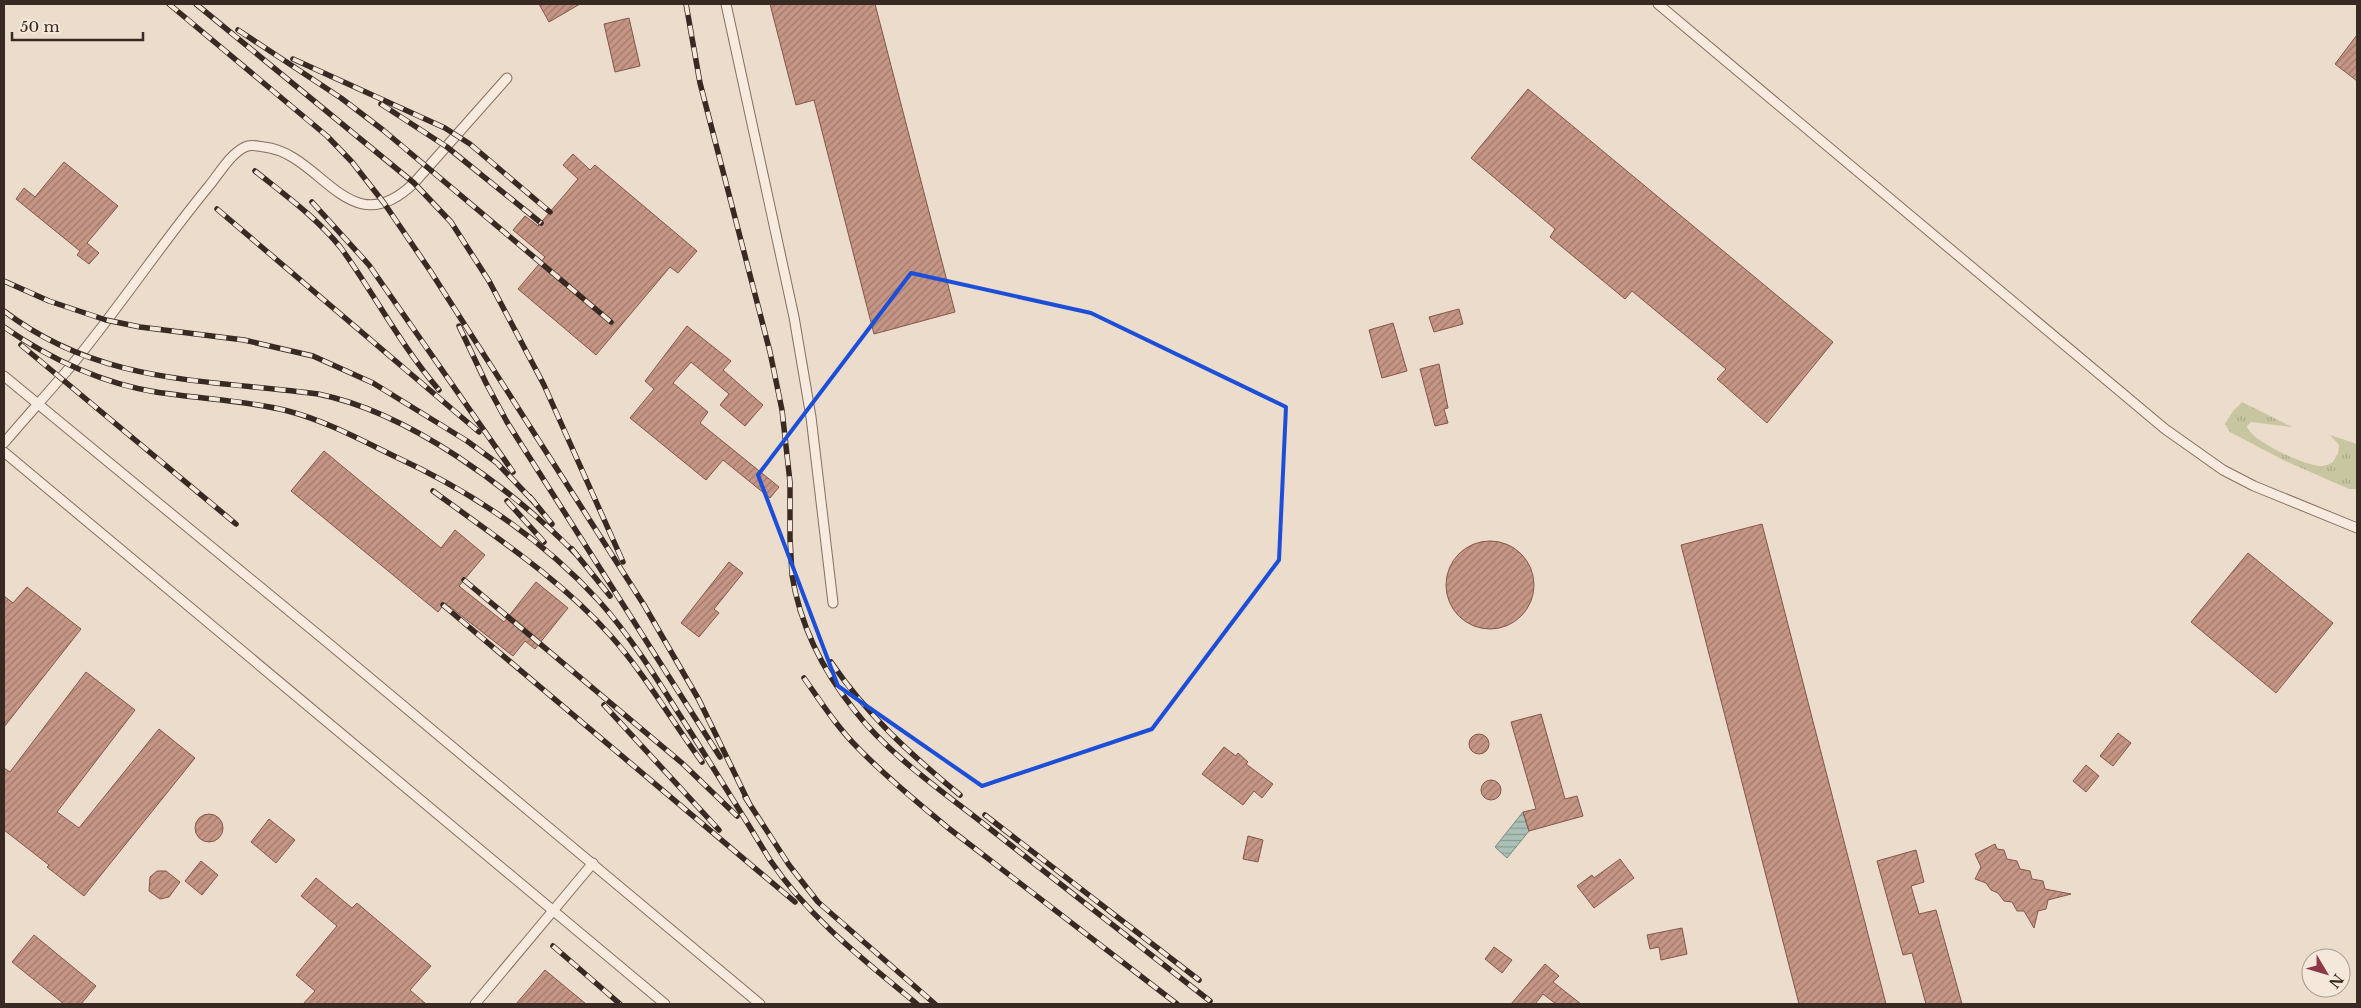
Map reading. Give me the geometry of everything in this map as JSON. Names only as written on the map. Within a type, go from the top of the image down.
[{"type":"lane","points":[[726,4],[794,317],[811,417],[834,603]]},
{"type":"lane","points":[[1658,4],[2165,429],[2223,470],[2254,486],[2357,528]]},
{"type":"lane","points":[[4,443],[71,366],[201,195],[244,147],[252,145],[272,148],[287,155],[351,200],[370,205],[384,204],[414,183],[508,78]]},
{"type":"lane","points":[[4,376],[593,863],[760,1004]]},
{"type":"lane","points":[[4,452],[665,1004]]},
{"type":"lane","points":[[475,1004],[593,863]]},
{"type":"highlighted area","points":[[911,273],[1091,313],[1286,407],[1279,560],[1152,729],[982,786],[838,686],[758,475]]},
{"type":"green space","points":[[2242,402],[2292,427],[2251,422],[2247,426],[2250,432],[2258,439],[2280,452],[2304,462],[2322,466],[2333,462],[2338,453],[2339,445],[2330,435],[2357,444],[2357,489],[2349,489],[2283,460],[2230,432],[2225,424],[2233,411]]},
{"type":"shaded area","points":[[1523,812],[1529,831],[1507,858],[1495,847]]},
{"type":"building","points":[[539,4],[580,4],[549,22]]},
{"type":"building","points":[[770,4],[875,4],[955,312],[874,334],[814,100],[796,105]]},
{"type":"building","points":[[629,18],[640,66],[615,72],[604,24]]},
{"type":"building","points":[[2357,35],[2357,81],[2335,64]]},
{"type":"building","points":[[1528,89],[1833,342],[1767,423],[1717,379],[1726,369],[1632,291],[1625,299],[1550,237],[1555,229],[1471,158]]},
{"type":"building","points":[[573,154],[590,170],[595,165],[697,251],[678,273],[670,267],[596,355],[518,289],[545,257],[513,230],[525,216],[538,226],[578,179],[563,165]]},
{"type":"building","points":[[64,162],[118,206],[87,243],[99,253],[89,264],[77,255],[80,251],[16,199],[24,188],[35,197]]},
{"type":"building","points":[[1459,309],[1463,324],[1434,332],[1429,317]]},
{"type":"building","points":[[1393,323],[1407,371],[1382,378],[1369,330]]},
{"type":"building","points":[[687,326],[731,361],[723,370],[763,405],[745,426],[720,405],[729,394],[691,362],[673,383],[708,412],[700,423],[779,487],[770,498],[723,460],[706,480],[630,418],[654,389],[645,381]]},
{"type":"building","points":[[1439,364],[1448,408],[1444,409],[1448,423],[1435,426],[1420,369]]},
{"type":"building","points":[[324,451],[441,548],[455,530],[485,555],[459,586],[504,622],[536,582],[568,608],[535,649],[525,641],[513,656],[445,603],[438,612],[291,491]]},
{"type":"building","points":[[1762,524],[1886,1004],[1799,1004],[1681,545]]},
{"type":"building","points":[[1490,541],[1507,544],[1515,548],[1527,560],[1531,568],[1534,585],[1531,602],[1527,610],[1515,622],[1507,626],[1490,629],[1473,626],[1465,622],[1453,610],[1449,602],[1446,585],[1449,568],[1453,560],[1465,548],[1473,544]]},
{"type":"building","points":[[2248,553],[2333,623],[2276,693],[2191,622]]},
{"type":"building","points":[[729,562],[743,573],[714,609],[719,613],[699,637],[681,623]]},
{"type":"building","points":[[27,587],[81,629],[4,727],[4,596],[13,603]]},
{"type":"building","points":[[86,672],[135,710],[57,812],[79,828],[159,729],[195,758],[84,896],[47,867],[49,865],[4,830],[4,768],[10,772]]},
{"type":"building","points":[[1541,714],[1565,799],[1577,796],[1583,816],[1529,831],[1523,812],[1536,809],[1511,722]]},
{"type":"building","points":[[2118,733],[2131,743],[2113,766],[2100,756]]},
{"type":"building","points":[[1479,734],[1486,737],[1489,744],[1486,751],[1479,754],[1472,751],[1469,744],[1472,737]]},
{"type":"building","points":[[1224,747],[1236,756],[1238,753],[1248,762],[1246,764],[1273,784],[1262,798],[1254,791],[1243,805],[1202,774]]},
{"type":"building","points":[[2086,765],[2099,776],[2086,792],[2073,781]]},
{"type":"building","points":[[1491,780],[1498,783],[1501,790],[1498,797],[1491,800],[1484,797],[1481,790],[1484,783]]},
{"type":"building","points":[[209,814],[219,818],[223,828],[219,838],[209,842],[199,838],[195,828],[199,818]]},
{"type":"building","points":[[269,819],[295,840],[276,863],[251,842]]},
{"type":"building","points":[[1248,836],[1263,840],[1258,862],[1243,859]]},
{"type":"building","points":[[1995,844],[1997,849],[2004,850],[2007,859],[2017,861],[2020,869],[2030,871],[2032,879],[2043,881],[2045,889],[2071,894],[2048,900],[2046,909],[2038,911],[2034,928],[2024,911],[2017,911],[2012,902],[2004,901],[1986,883],[1975,879],[1981,867],[1975,854]]},
{"type":"building","points":[[1916,850],[1924,882],[1911,886],[1919,914],[1936,910],[1962,1004],[1926,1004],[1912,953],[1903,955],[1877,861]]},
{"type":"building","points":[[1620,859],[1634,878],[1594,908],[1577,886],[1592,875],[1594,878]]},
{"type":"building","points":[[201,861],[218,875],[202,895],[185,881]]},
{"type":"building","points":[[157,871],[166,871],[180,882],[169,897],[160,899],[149,891],[150,877]]},
{"type":"building","points":[[316,878],[352,908],[357,903],[431,966],[410,990],[426,1004],[303,1004],[315,991],[296,975],[337,926],[301,896]]},
{"type":"building","points":[[1682,928],[1687,954],[1661,960],[1659,947],[1650,949],[1647,935]]},
{"type":"building","points":[[34,935],[96,986],[81,1004],[64,1004],[12,962]]},
{"type":"building","points":[[1494,947],[1512,960],[1502,973],[1485,959]]},
{"type":"building","points":[[1545,964],[1559,976],[1553,982],[1581,1004],[1556,1004],[1543,994],[1535,1004],[1511,1004]]},
{"type":"building","points":[[545,970],[586,1004],[516,1004]]},
{"type":"railway","points":[[169,4],[327,136],[352,162],[384,203],[431,272],[644,605],[699,700],[749,803]]},
{"type":"railway","points":[[196,4],[414,183],[451,222],[489,281],[544,385],[623,562]]},
{"type":"railway","points":[[686,4],[700,83],[770,352],[782,410],[790,482],[792,575],[801,612],[814,647],[843,696],[869,728],[901,759],[1210,1001]]},
{"type":"railway","points":[[238,30],[341,98],[383,130],[611,322]]},
{"type":"railway","points":[[293,59],[445,128],[470,144],[550,212]]},
{"type":"railway","points":[[381,104],[447,147],[541,223]]},
{"type":"railway","points":[[255,171],[289,198],[332,237],[412,356],[439,390]]},
{"type":"railway","points":[[312,202],[369,265],[513,472]]},
{"type":"railway","points":[[217,209],[479,432]]},
{"type":"railway","points":[[4,281],[49,301],[106,320],[140,327],[244,340],[313,356],[373,383],[467,441],[497,463],[534,502]]},
{"type":"railway","points":[[4,311],[41,335],[78,353],[116,366],[155,375],[195,381],[318,394],[353,403],[388,417],[423,435],[457,456],[490,480],[521,504],[576,554]]},
{"type":"railway","points":[[459,326],[507,422],[720,757]]},
{"type":"railway","points":[[4,327],[21,339],[58,359],[116,383],[156,392],[272,407],[330,425],[452,486],[530,537],[577,578],[610,614],[631,642],[691,732],[785,881],[838,937],[917,1004]]},
{"type":"railway","points":[[21,345],[236,524]]},
{"type":"railway","points":[[433,491],[548,576],[590,614],[635,665],[702,762]]},
{"type":"railway","points":[[530,497],[552,524]]},
{"type":"railway","points":[[507,501],[544,542]]},
{"type":"railway","points":[[572,549],[610,596]]},
{"type":"railway","points":[[464,580],[682,763],[737,816]]},
{"type":"railway","points":[[443,605],[795,902]]},
{"type":"railway","points":[[831,662],[874,717],[960,795]]},
{"type":"railway","points":[[804,678],[850,740],[902,789],[947,827],[1177,1004]]},
{"type":"railway","points":[[604,705],[719,830]]},
{"type":"railway","points":[[745,797],[789,865],[818,902],[935,1004]]},
{"type":"railway","points":[[985,815],[1199,980]]},
{"type":"railway","points":[[553,946],[620,1004]]}]
